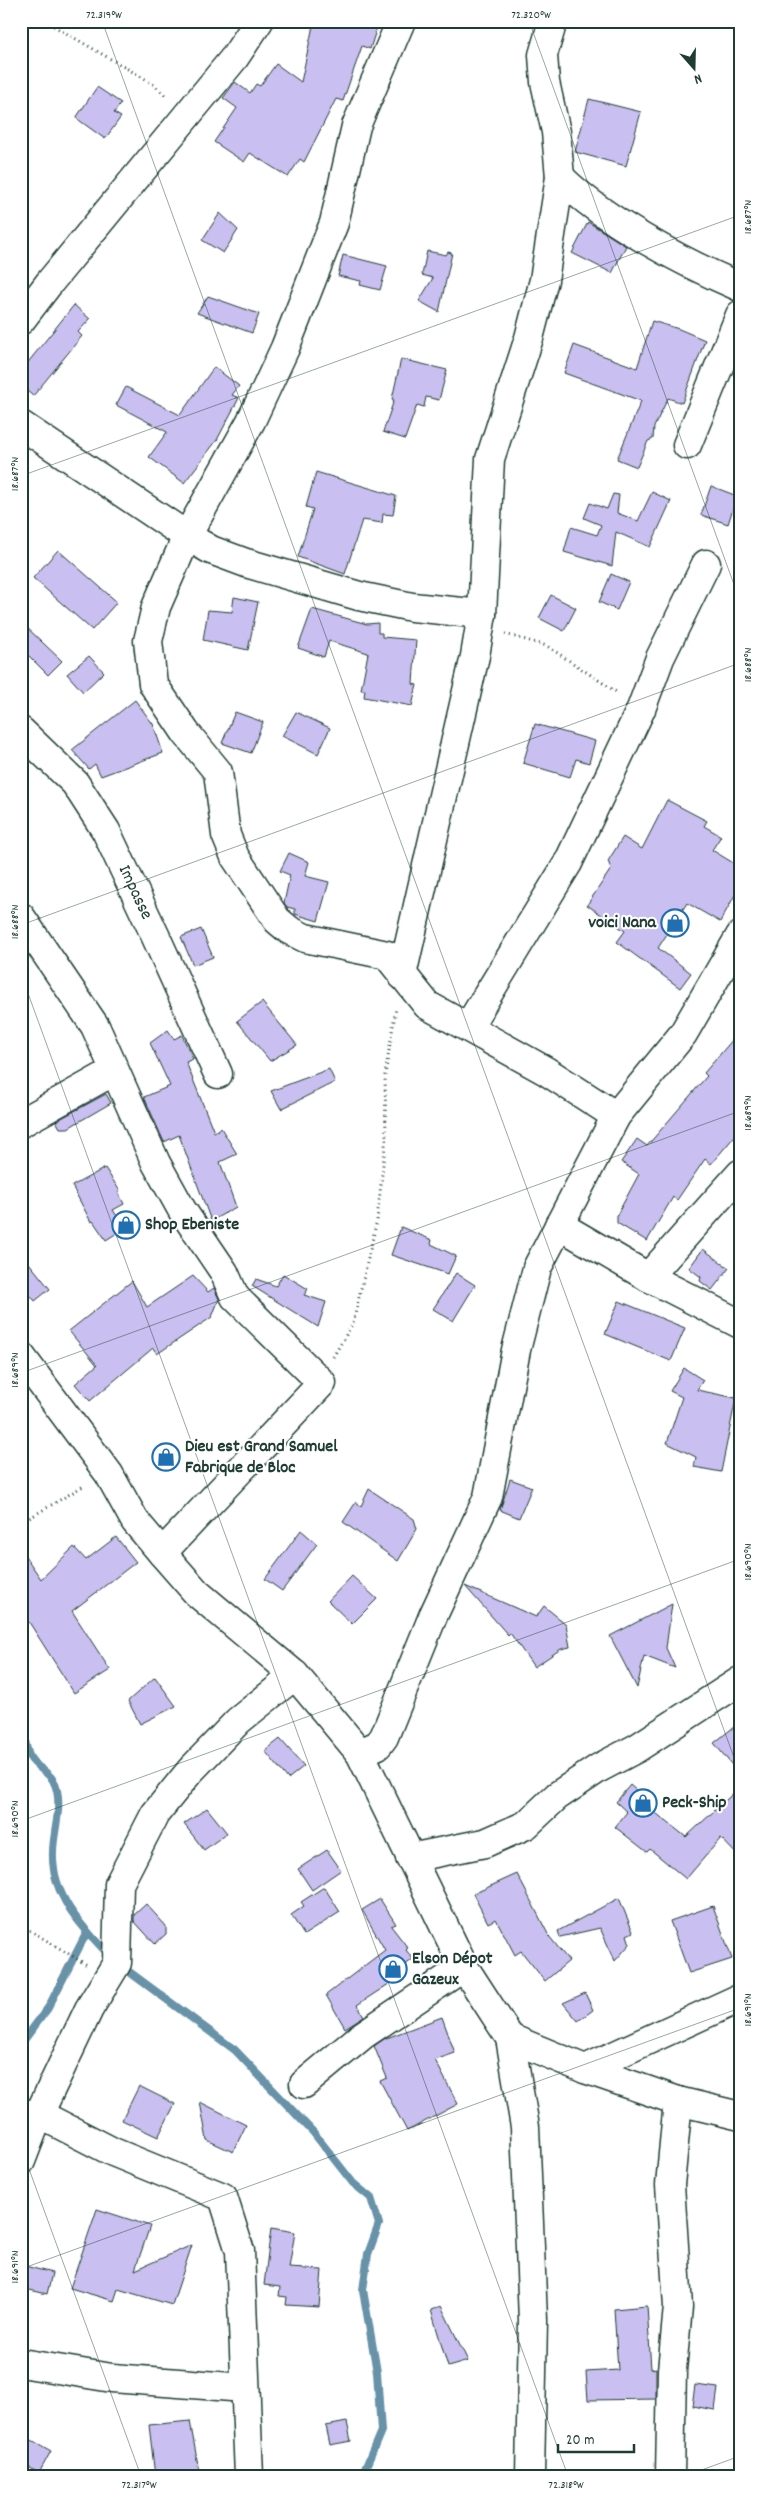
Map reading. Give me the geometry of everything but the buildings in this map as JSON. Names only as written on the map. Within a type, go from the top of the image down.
[{"type":"street","points":[[21,320],[235,57],[259,21]]},
{"type":"street","points":[[401,21],[356,126],[334,223],[285,348],[251,421],[187,536],[156,607],[148,641],[153,684],[186,733],[218,772],[226,835],[235,857],[277,920],[289,930],[305,938],[388,955],[427,1005],[468,1026],[546,1071],[616,1116]]},
{"type":"street","points":[[402,975],[476,656],[490,459],[529,338],[544,280],[560,177],[556,132],[545,82],[543,55],[552,21]]},
{"type":"street","points":[[560,177],[580,197],[639,234],[696,268],[740,286]]},
{"type":"street","points":[[687,445],[740,315]]},
{"type":"street","points":[[21,425],[211,550],[246,563],[359,596],[480,620]]},
{"type":"street","points":[[468,1026],[568,863],[641,709],[660,658],[706,564]]},
{"type":"street","name":"Impasse","points":[[21,731],[75,783],[106,831],[218,1074]]},
{"type":"street","points":[[21,917],[95,1026],[156,1163],[182,1210],[224,1272],[235,1297],[322,1383],[162,1553]]},
{"type":"street","points":[[360,1753],[378,1745],[384,1737],[433,1616],[488,1497],[516,1350],[534,1278],[559,1225],[616,1116],[683,1034],[740,936]]},
{"type":"street","points":[[21,1123],[114,1071]]},
{"type":"street","points":[[648,1277],[740,1174]]},
{"type":"street","points":[[559,1225],[648,1277],[740,1324]]},
{"type":"street","points":[[21,1356],[109,1474],[135,1521],[162,1553],[198,1593],[295,1675],[360,1753],[464,1967],[510,2038],[525,2127],[532,2320],[530,2476]]},
{"type":"street","points":[[21,2161],[30,2114],[117,1963],[119,1884],[155,1814],[190,1771],[238,1721],[295,1675]]},
{"type":"street","points":[[410,1858],[485,1842],[526,1825],[557,1796],[598,1768],[636,1748],[740,1682]]},
{"type":"street","points":[[304,2084],[363,2035],[464,1967]]},
{"type":"street","points":[[585,2068],[740,1998]]},
{"type":"street","points":[[510,2038],[585,2068],[678,2101],[740,2116]]},
{"type":"street","points":[[670,2476],[672,2370],[678,2307],[670,2185],[678,2101]]},
{"type":"street","points":[[30,2114],[113,2152],[223,2197],[240,2251],[248,2476]]},
{"type":"street","points":[[21,2363],[112,2378],[245,2388]]},
{"type":"path","points":[[45,21],[152,83],[186,116]]},
{"type":"path","points":[[480,620],[547,646],[641,709]]},
{"type":"path","points":[[322,1383],[335,1354],[354,1323],[377,1220],[386,1137],[385,1075],[402,975]]},
{"type":"path","points":[[21,1523],[70,1492],[109,1474]]},
{"type":"path","points":[[21,1925],[53,1942],[97,1972],[117,1963]]},
{"type":"waterway","points":[[21,1730],[31,1759],[51,1777],[58,1797],[58,1816],[53,1843],[57,1883],[70,1910],[110,1956]]},
{"type":"waterway","points":[[21,2044],[48,2008],[87,1932]]},
{"type":"waterway","points":[[120,1965],[235,2050],[313,2132],[353,2183],[371,2198],[379,2224],[368,2254],[363,2290],[377,2372],[381,2431],[362,2476]]},
{"type":"place","name":"voici Nana","points":[[675,923]]},
{"type":"place","name":"Shop Ebeniste","points":[[126,1225]]},
{"type":"place","name":"Dieu est Grand Samuel Fabrique de Bloc","points":[[166,1457]]},
{"type":"place","name":"Peck-Ship","points":[[643,1803]]},
{"type":"place","name":"Elson Dépot Gazeux","points":[[393,1969]]}]
